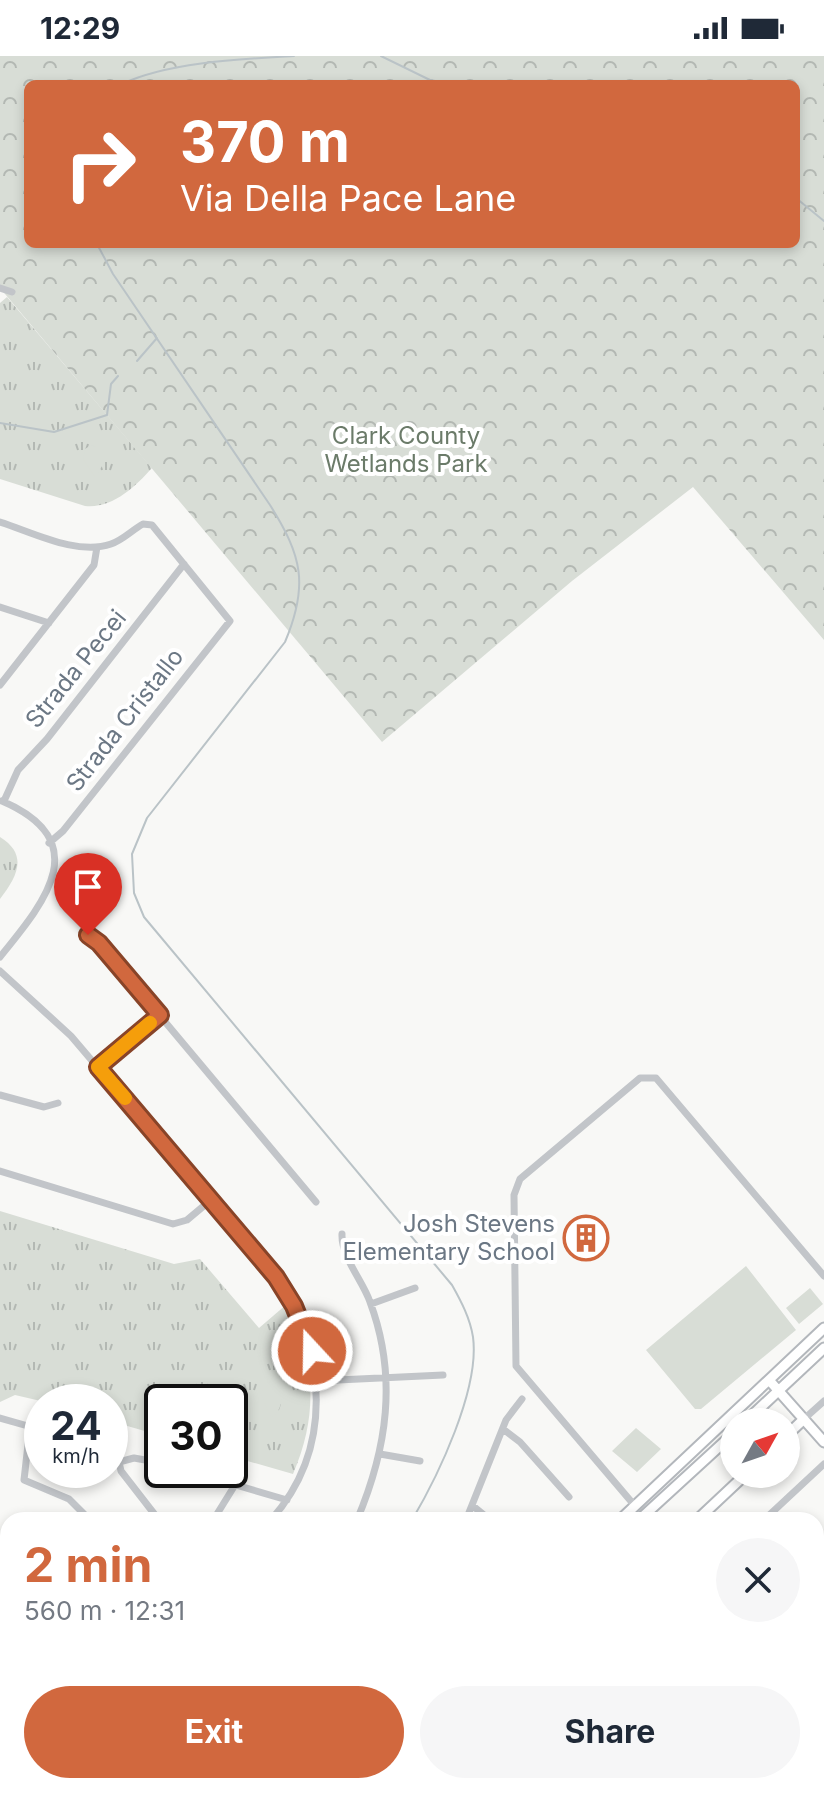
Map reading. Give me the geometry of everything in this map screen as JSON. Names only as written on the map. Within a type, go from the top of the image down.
[{"type":"main road","points":[[629,1512],[824,1328]]},
{"type":"main road","points":[[760,1408],[824,1348]]},
{"type":"main road","points":[[769,1380],[824,1442]]},
{"type":"main road","points":[[800,1423],[804,1419]]},
{"type":"main road","points":[[648,1512],[720,1446]]},
{"type":"main road","points":[[706,1512],[731,1488]]},
{"type":"main road","points":[[633,1512],[635,1506]]},
{"type":"street","points":[[0,288],[12,292]]},
{"type":"street","points":[[0,522],[71,544],[97,547],[120,540],[143,524],[152,525],[184,564]]},
{"type":"street","points":[[0,685],[94,565],[97,547]]},
{"type":"street","name":"Strada Cristallo","points":[[49,843],[63,831],[230,621],[184,564]]},
{"type":"street","name":"Strada Pecei","points":[[2,800],[26,760],[47,739],[184,564]]},
{"type":"street","points":[[0,607],[49,623]]},
{"type":"street","points":[[0,957],[51,888],[54,864],[49,843],[31,816],[2,800]]},
{"type":"street","points":[[88,935],[99,943],[316,1202]]},
{"type":"street","points":[[0,971],[52,1015],[212,1199],[287,1292],[309,1338],[317,1381],[312,1443],[287,1500],[277,1512]]},
{"type":"street","points":[[98,1067],[160,1015]]},
{"type":"street","points":[[635,1506],[516,1366],[514,1195],[520,1179],[640,1078],[656,1078],[824,1276]]},
{"type":"street","points":[[0,1095],[44,1107],[58,1103]]},
{"type":"street","points":[[0,1171],[173,1224],[187,1220],[212,1199]]},
{"type":"street","points":[[342,1234],[342,1244],[371,1304],[386,1377],[388,1404],[380,1454],[360,1512]]},
{"type":"street","points":[[371,1304],[415,1288]]},
{"type":"street","points":[[317,1381],[443,1375]]},
{"type":"street","points":[[470,1512],[503,1429],[514,1407],[522,1399]]},
{"type":"street","points":[[804,1419],[824,1401]]},
{"type":"street","points":[[0,1418],[24,1425]]},
{"type":"street","points":[[503,1429],[520,1442],[569,1497]]},
{"type":"street","points":[[380,1454],[420,1461]]},
{"type":"street","points":[[774,1512],[824,1464]]},
{"type":"street","points":[[128,1480],[153,1512]]},
{"type":"street","points":[[43,1488],[69,1499],[82,1512]]},
{"type":"street","points":[[218,1512],[233,1488]]},
{"type":"street","points":[[245,1488],[287,1500]]},
{"type":"street","points":[[473,1506],[480,1512]]},
{"type":"green space","name":"Clark County Wetlands Park","points":[[0,56],[824,56],[824,640],[693,487],[572,581],[382,742],[0,288]]},
{"type":"green space","points":[[7,297],[152,468],[114,500],[85,506],[0,479],[0,303]]},
{"type":"green space","points":[[91,445],[96,447],[104,463],[95,477],[83,459],[85,449]]},
{"type":"green space","points":[[0,837],[15,851],[17,866],[11,883],[0,899]]},
{"type":"green space","points":[[0,1211],[174,1264],[200,1259],[259,1328],[287,1304],[303,1346],[310,1388],[307,1430],[293,1474],[248,1461],[248,1384],[144,1384],[144,1431],[128,1426],[128,1384],[24,1384],[24,1397],[15,1395],[0,1402]]},
{"type":"green space","points":[[746,1266],[796,1330],[701,1409],[695,1409],[646,1350]]},
{"type":"green space","points":[[810,1288],[823,1304],[799,1324],[786,1308]]},
{"type":"green space","points":[[269,1385],[278,1389],[281,1397],[279,1409],[271,1417],[260,1392]]},
{"type":"green space","points":[[636,1428],[661,1449],[637,1472],[612,1451]]},
{"type":"waterway","points":[[133,80],[183,66],[294,56]]},
{"type":"waterway","points":[[381,56],[430,80]]},
{"type":"waterway","points":[[800,201],[824,221]]},
{"type":"waterway","points":[[99,248],[113,274],[281,523],[295,556],[299,587],[293,622],[285,642],[147,818],[132,854],[134,893],[144,917],[452,1285],[465,1310],[473,1337],[473,1358],[464,1406],[445,1456],[416,1512]]},
{"type":"waterway","points":[[137,361],[157,338]]},
{"type":"waterway","points":[[0,423],[54,432],[107,415],[111,384],[118,376]]},
{"type":"slow traffic","points":[[125,1098],[98,1067],[150,1023]]},
{"type":"place","name":"Josh Stevens Elementary School","points":[[586,1238]]},
{"type":"route","points":[[88,935],[99,943],[160,1015],[98,1067],[276,1277],[294,1306],[312,1351]]}]
